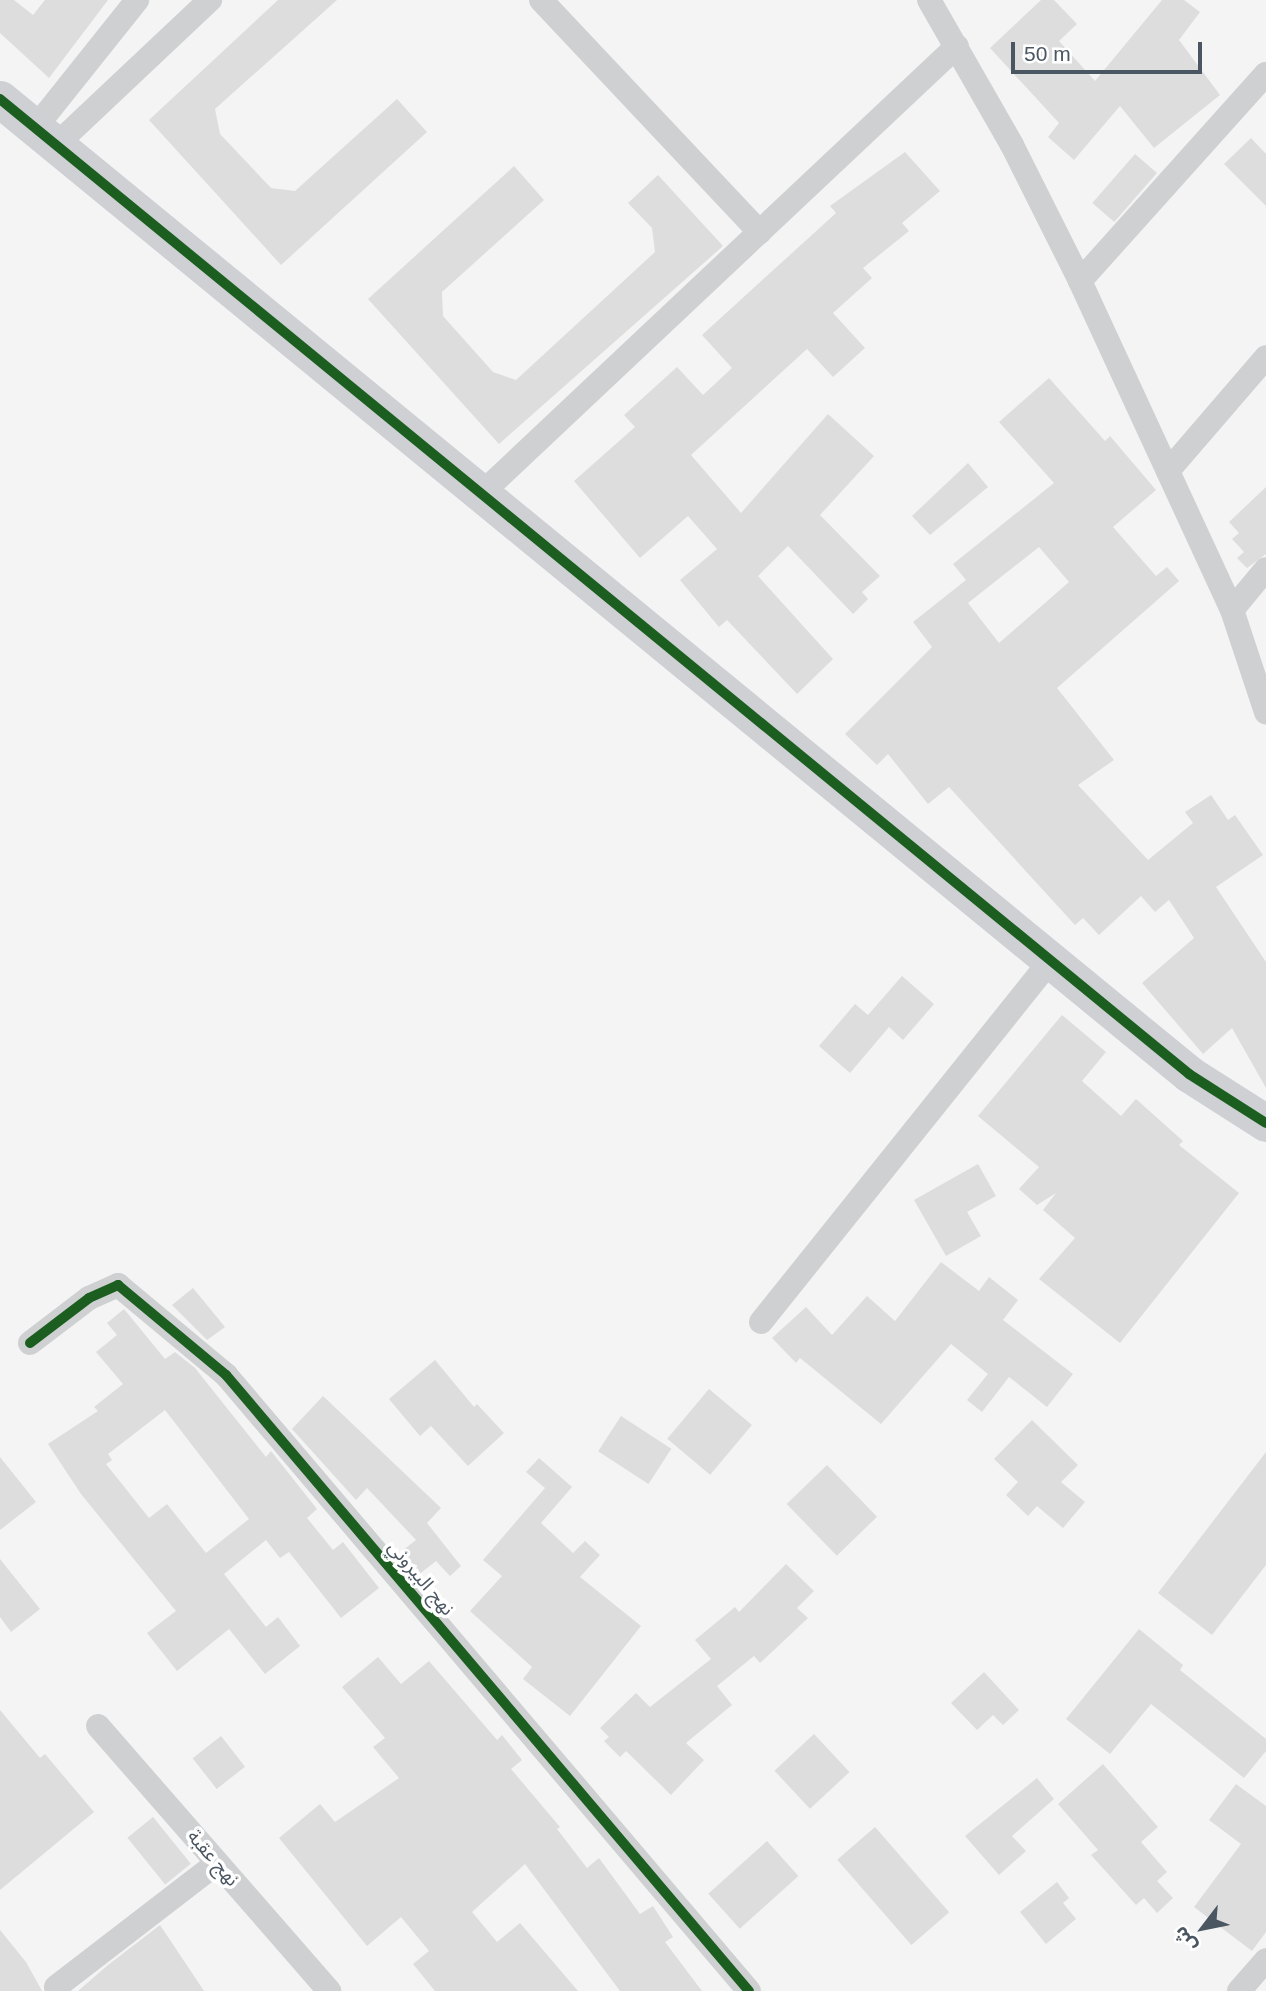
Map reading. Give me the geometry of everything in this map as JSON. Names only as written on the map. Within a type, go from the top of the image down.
[{"type":"street","points":[[45,136],[137,0]]},
{"type":"street","points":[[45,136],[211,0]]},
{"type":"street","points":[[541,0],[760,232]]},
{"type":"street","points":[[929,0],[957,46],[1080,281],[1232,610],[1266,712]]},
{"type":"street","points":[[482,493],[957,46]]},
{"type":"street","points":[[1080,281],[1266,74]]},
{"type":"street","points":[[0,99],[1189,1074],[1266,1123]]},
{"type":"street","points":[[1168,471],[1266,357]]},
{"type":"street","points":[[1232,610],[1266,569]]},
{"type":"street","points":[[761,1322],[1052,960]]},
{"type":"street","name":"نهج البيروني","points":[[30,1343],[89,1298],[118,1285],[226,1374],[749,1991]]},
{"type":"street","name":"نهج عقبة","points":[[98,1726],[329,1991]]},
{"type":"street","points":[[56,1987],[217,1863]]},
{"type":"street","points":[[1239,1991],[1266,1960]]},
{"type":"building","points":[[0,0],[14,0],[33,15],[45,0],[108,0],[49,78],[0,33]]},
{"type":"building","points":[[278,0],[337,0],[215,109],[220,134],[271,188],[295,191],[397,99],[427,132],[281,265],[149,120]]},
{"type":"building","points":[[1041,0],[1054,0],[1077,24],[1059,41],[1095,81],[1162,0],[1184,0],[1200,12],[1179,40],[1220,95],[1154,148],[1120,106],[1074,160],[1048,137],[1059,123],[990,48]]},
{"type":"building","points":[[1251,138],[1266,154],[1266,206],[1224,164]]},
{"type":"building","points":[[905,152],[940,191],[902,223],[909,231],[863,268],[872,278],[833,313],[865,348],[833,377],[807,349],[691,455],[741,513],[828,414],[874,456],[820,515],[880,576],[862,592],[868,599],[853,614],[788,546],[758,576],[833,659],[797,694],[727,620],[719,627],[680,580],[717,549],[688,516],[640,558],[574,481],[635,427],[624,415],[677,367],[703,395],[732,368],[702,335],[836,213],[830,206]]},
{"type":"building","points":[[1135,154],[1157,173],[1114,222],[1092,203]]},
{"type":"building","points":[[514,166],[544,200],[442,292],[443,316],[493,372],[516,380],[655,252],[652,228],[628,203],[658,175],[723,246],[499,444],[368,299]]},
{"type":"building","points":[[1049,378],[1105,441],[1110,436],[1156,490],[1113,527],[1156,576],[1167,567],[1179,581],[1057,688],[1114,760],[1078,785],[1148,860],[1193,823],[1185,812],[1211,795],[1228,820],[1235,815],[1263,855],[1216,887],[1266,962],[1266,1088],[1232,1028],[1203,1054],[1142,983],[1194,938],[1169,900],[1155,912],[1141,896],[1099,935],[1083,918],[1075,925],[949,787],[928,804],[888,754],[877,765],[845,734],[932,647],[913,622],[966,580],[953,564],[1054,483],[999,422]],"holes":[[[1039,547],[1069,582],[999,643],[968,603]]]},
{"type":"building","points":[[968,463],[988,487],[930,535],[912,516]]},
{"type":"building","points":[[1266,487],[1266,554],[1247,568],[1237,558],[1244,552],[1232,539],[1239,533],[1229,522]]},
{"type":"building","points":[[902,976],[934,1004],[903,1040],[889,1027],[850,1073],[819,1046],[855,1004],[868,1015]]},
{"type":"building","points":[[1062,1015],[1106,1052],[1082,1081],[1121,1116],[1136,1099],[1183,1141],[1179,1145],[1239,1193],[1120,1343],[1039,1279],[1075,1238],[1043,1210],[1056,1193],[1037,1205],[1019,1189],[1039,1167],[978,1116]]},
{"type":"building","points":[[978,1164],[996,1196],[967,1212],[981,1236],[946,1256],[914,1200]]},
{"type":"building","points":[[941,1262],[979,1291],[989,1277],[1018,1300],[1003,1320],[1073,1374],[1047,1407],[1009,1377],[982,1412],[967,1400],[988,1374],[951,1344],[881,1424],[800,1358],[796,1363],[772,1338],[806,1307],[832,1335],[867,1296],[895,1321]]},
{"type":"building","points":[[193,1288],[225,1327],[207,1340],[172,1305]]},
{"type":"building","points":[[124,1309],[165,1359],[175,1352],[195,1368],[266,1457],[271,1451],[317,1509],[307,1518],[333,1550],[343,1542],[379,1588],[341,1618],[289,1552],[280,1558],[266,1540],[224,1574],[266,1627],[278,1617],[300,1646],[265,1674],[229,1629],[177,1671],[147,1633],[176,1611],[81,1494],[48,1444],[98,1411],[94,1407],[123,1384],[96,1352],[117,1335],[107,1323]],"holes":[[[165,1410],[249,1519],[206,1553],[167,1504],[149,1518],[106,1464],[112,1460],[108,1454]]]},
{"type":"building","points":[[435,1360],[474,1407],[477,1404],[504,1433],[468,1466],[431,1426],[420,1436],[389,1399]]},
{"type":"building","points":[[709,1389],[752,1425],[710,1475],[667,1439]]},
{"type":"building","points":[[323,1396],[441,1508],[427,1523],[461,1566],[450,1576],[436,1561],[417,1576],[398,1554],[416,1540],[367,1488],[356,1500],[292,1429]]},
{"type":"building","points":[[621,1416],[671,1449],[648,1484],[598,1451]]},
{"type":"building","points":[[1032,1420],[1078,1465],[1061,1482],[1085,1502],[1063,1528],[1037,1506],[1028,1516],[1006,1495],[1018,1482],[994,1459]]},
{"type":"building","points":[[1266,1452],[1266,1565],[1212,1635],[1158,1593]]},
{"type":"building","points":[[0,1457],[36,1502],[0,1530]]},
{"type":"building","points":[[539,1458],[572,1487],[541,1523],[573,1553],[585,1541],[600,1555],[580,1577],[641,1626],[570,1716],[523,1679],[532,1667],[470,1611],[502,1576],[483,1560],[545,1488],[526,1472]]},
{"type":"building","points":[[827,1465],[877,1517],[837,1556],[787,1504]]},
{"type":"building","points":[[0,1559],[40,1609],[11,1632],[0,1617]]},
{"type":"building","points":[[786,1564],[814,1591],[797,1608],[808,1618],[760,1663],[754,1656],[717,1686],[732,1705],[686,1743],[704,1760],[671,1795],[626,1751],[620,1757],[604,1741],[609,1737],[600,1728],[636,1693],[650,1707],[711,1659],[695,1640],[735,1607],[739,1612]]},
{"type":"building","points":[[1139,1629],[1183,1665],[1180,1670],[1266,1739],[1266,1751],[1244,1778],[1151,1704],[1110,1754],[1066,1719]]},
{"type":"building","points":[[378,1657],[401,1684],[429,1661],[497,1740],[502,1735],[522,1760],[511,1769],[560,1827],[557,1829],[587,1868],[599,1858],[640,1914],[653,1906],[673,1937],[665,1942],[702,1991],[620,1991],[525,1864],[472,1912],[497,1942],[520,1923],[578,1991],[435,1991],[413,1964],[429,1951],[401,1917],[367,1946],[279,1838],[320,1804],[335,1822],[399,1778],[373,1747],[385,1738],[342,1687]]},
{"type":"building","points":[[984,1672],[1019,1710],[1003,1725],[993,1715],[977,1730],[951,1703]]},
{"type":"building","points":[[0,1710],[40,1758],[45,1754],[94,1812],[0,1890]]},
{"type":"building","points":[[814,1734],[849,1772],[810,1809],[775,1771]]},
{"type":"building","points":[[221,1736],[245,1767],[217,1789],[193,1758]]},
{"type":"building","points":[[1103,1764],[1158,1827],[1141,1842],[1167,1872],[1157,1881],[1173,1898],[1157,1913],[1144,1898],[1136,1905],[1091,1855],[1098,1850],[1058,1804]]},
{"type":"building","points":[[1037,1778],[1054,1799],[1012,1836],[1026,1851],[999,1875],[965,1836]]},
{"type":"building","points":[[1236,1784],[1266,1806],[1266,1932],[1252,1951],[1194,1907],[1241,1844],[1209,1820]]},
{"type":"building","points":[[153,1817],[191,1864],[165,1884],[127,1838]]},
{"type":"building","points":[[875,1827],[949,1912],[911,1945],[837,1860]]},
{"type":"building","points":[[767,1841],[798,1876],[740,1929],[708,1894]]},
{"type":"building","points":[[1057,1882],[1069,1898],[1063,1903],[1076,1919],[1046,1944],[1020,1912]]},
{"type":"building","points":[[160,1925],[204,1991],[78,1991],[108,1965]]},
{"type":"building","points":[[0,1930],[26,1962],[42,1991],[0,1991]]},
{"type":"cycle path","points":[[0,99],[1189,1074],[1266,1123]]},
{"type":"cycle path","points":[[30,1343],[89,1298],[118,1285],[226,1375],[749,1991]]}]
